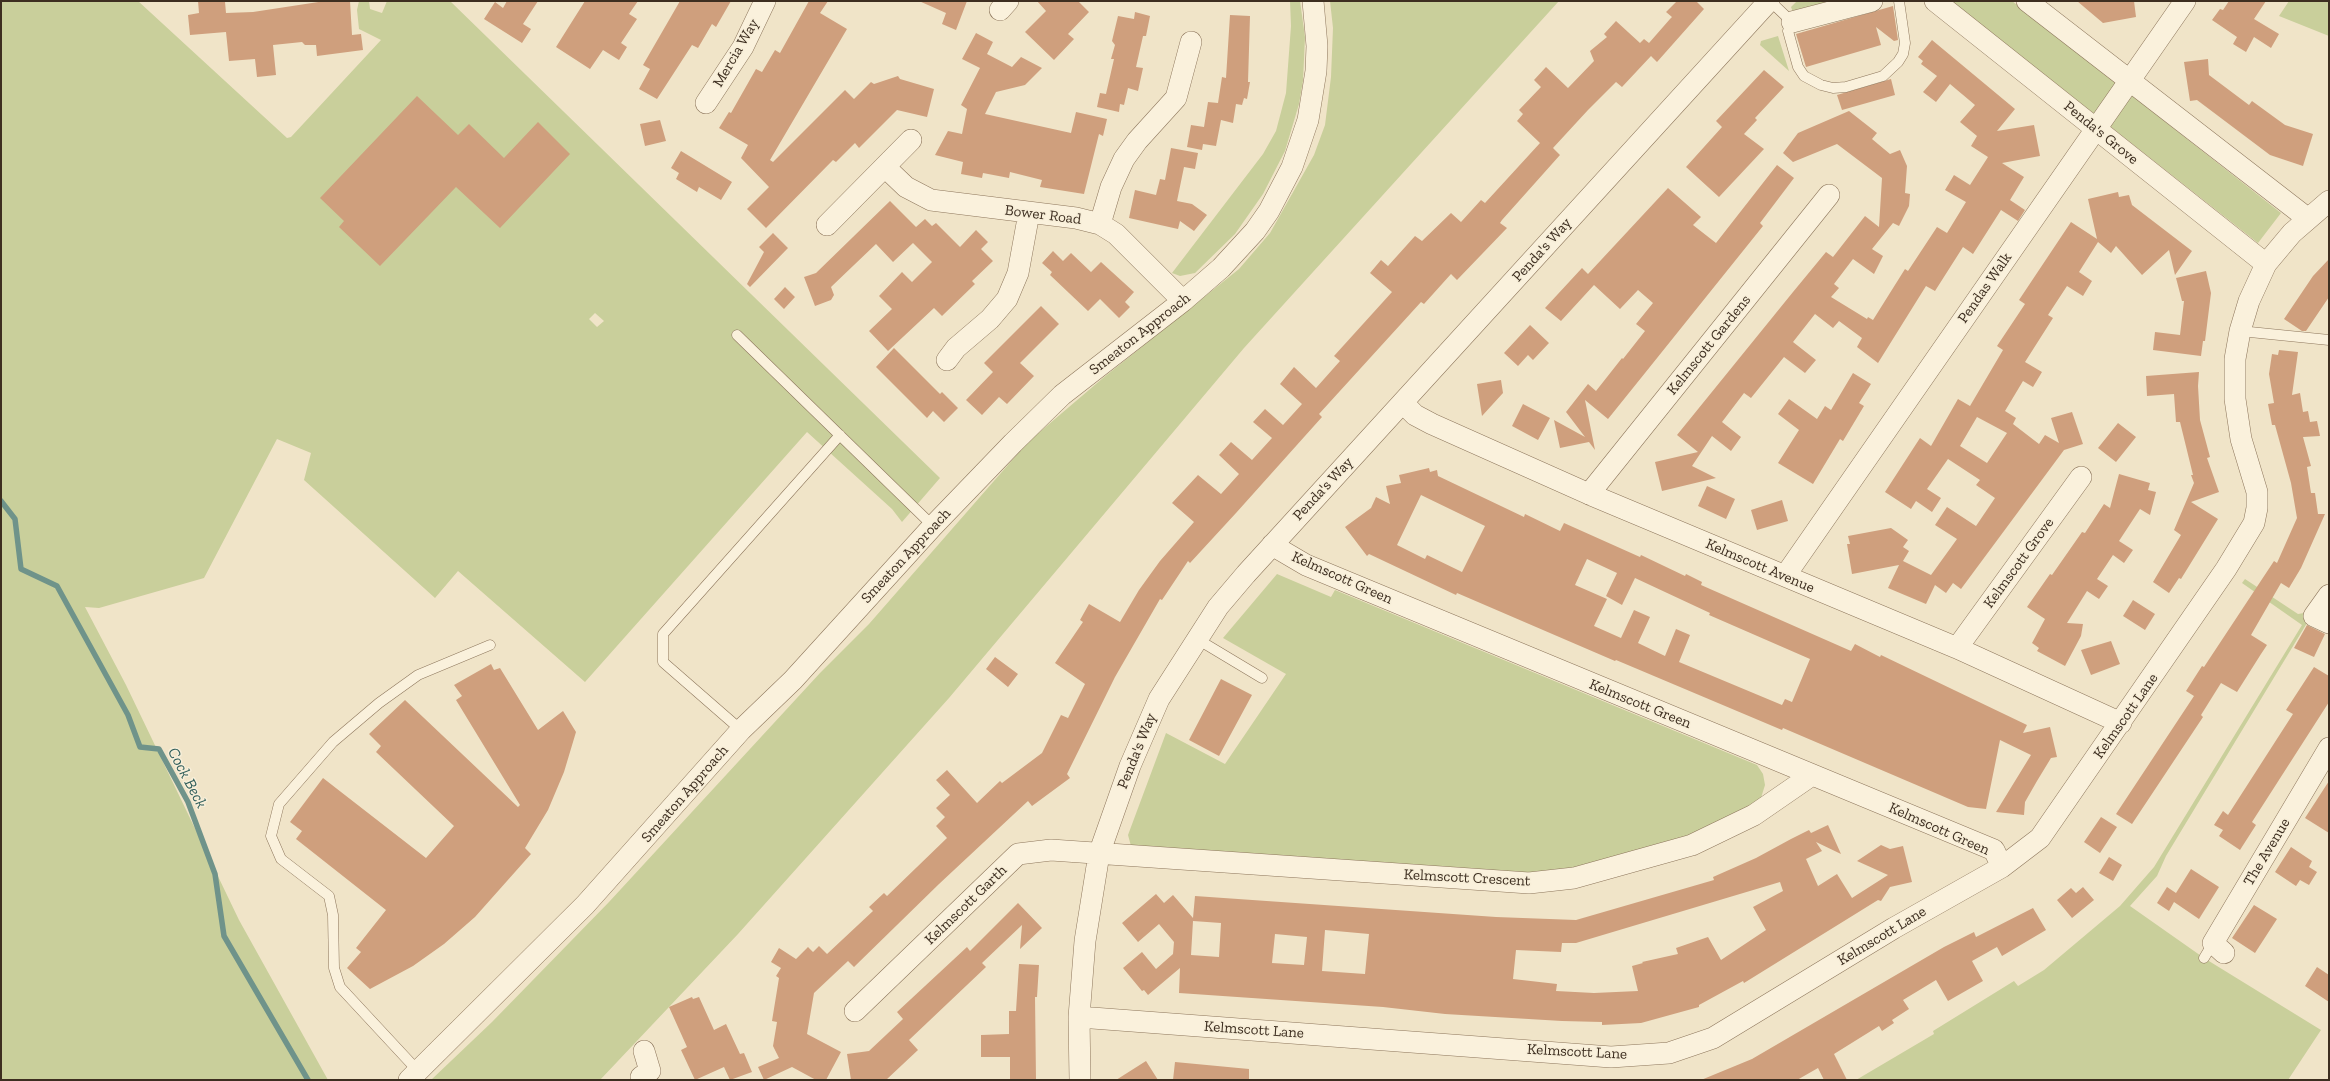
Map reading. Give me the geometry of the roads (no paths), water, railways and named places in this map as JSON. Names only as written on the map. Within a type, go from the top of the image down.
[{"type":"street","name":"Mercia Way","points":[[706,104],[743,47],[765,1]]},
{"type":"street","name":"Smeaton Approach","points":[[413,1076],[585,905],[741,730],[793,680],[933,526],[1062,396],[1183,301],[1221,268],[1255,231],[1275,200],[1292,167],[1308,120],[1314,89],[1317,46],[1313,1]]},
{"type":"street","name":"Penda's Way","points":[[1080,1080],[1079,1017],[1084,941],[1099,854],[1130,766],[1159,699],[1218,606],[1272,545],[1770,1]]},
{"type":"street","points":[[1792,22],[1872,1]]},
{"type":"street","name":"Penda's Grove","points":[[1935,1],[2266,264]]},
{"type":"street","points":[[2027,1],[2307,218]]},
{"type":"street","name":"Pendas Walk","points":[[1785,576],[2185,1]]},
{"type":"street","points":[[1100,224],[1111,187],[1124,159],[1136,141],[1176,98],[1192,42]]},
{"type":"street","points":[[827,225],[910,140]]},
{"type":"street","name":"Bower Road","points":[[884,167],[906,187],[931,200],[1076,218],[1100,224],[1116,234],[1183,301]]},
{"type":"street","name":"Kelmscott Gardens","points":[[1589,494],[1829,196]]},
{"type":"street","name":"Kelmscott Lane","points":[[1079,1017],[1611,1057],[1669,1053],[1713,1038],[1894,928],[2002,867],[2040,838],[2121,723],[2226,569],[2254,523],[2257,508],[2257,492],[2241,439],[2235,400],[2235,359],[2240,331],[2249,301],[2266,264],[2292,233],[2307,218],[2329,201]]},
{"type":"street","points":[[947,360],[956,348],[990,319],[1008,298],[1018,273],[1029,213]]},
{"type":"street","name":"Kelmscott Avenue","points":[[1403,403],[1416,415],[1432,424],[1589,494],[1957,648],[2121,723]]},
{"type":"street","name":"Kelmscott Grove","points":[[1957,648],[2081,477]]},
{"type":"street","name":"Kelmscott Green","points":[[1272,545],[1306,566],[1994,850],[2002,867]]},
{"type":"street","points":[[2322,619],[2329,595]]},
{"type":"street","name":"The Avenue","points":[[2213,951],[2329,748]]},
{"type":"street","name":"Kelmscott Crescent","points":[[1099,854],[1529,883],[1574,878],[1692,845],[1754,815],[1812,775]]},
{"type":"street","name":"Kelmscott Garth","points":[[855,1011],[1018,854],[1051,850],[1099,854]]},
{"type":"street","points":[[644,1051],[648,1076]]},
{"type":"lane","name":"Penda's Way","points":[[1770,1],[1792,22]]},
{"type":"lane","points":[[1792,22],[1788,31],[1798,67],[1804,76],[1821,85],[1846,87],[1883,76],[1891,70],[1903,54],[1904,31],[1899,1]]},
{"type":"lane","points":[[2240,331],[2329,340]]},
{"type":"lane","points":[[737,335],[933,526]]},
{"type":"lane","points":[[741,730],[663,662],[663,634],[840,436]]},
{"type":"lane","points":[[1197,639],[1262,678]]},
{"type":"lane","points":[[413,1076],[340,987],[334,968],[333,915],[329,896],[281,859],[271,836],[280,804],[333,742],[379,703],[418,675],[490,645]]},
{"type":"waterway","name":"Cock Beck","points":[[1,501],[15,519],[21,569],[57,586],[128,715],[140,747],[159,749],[188,802],[215,874],[224,936],[308,1080]]}]
